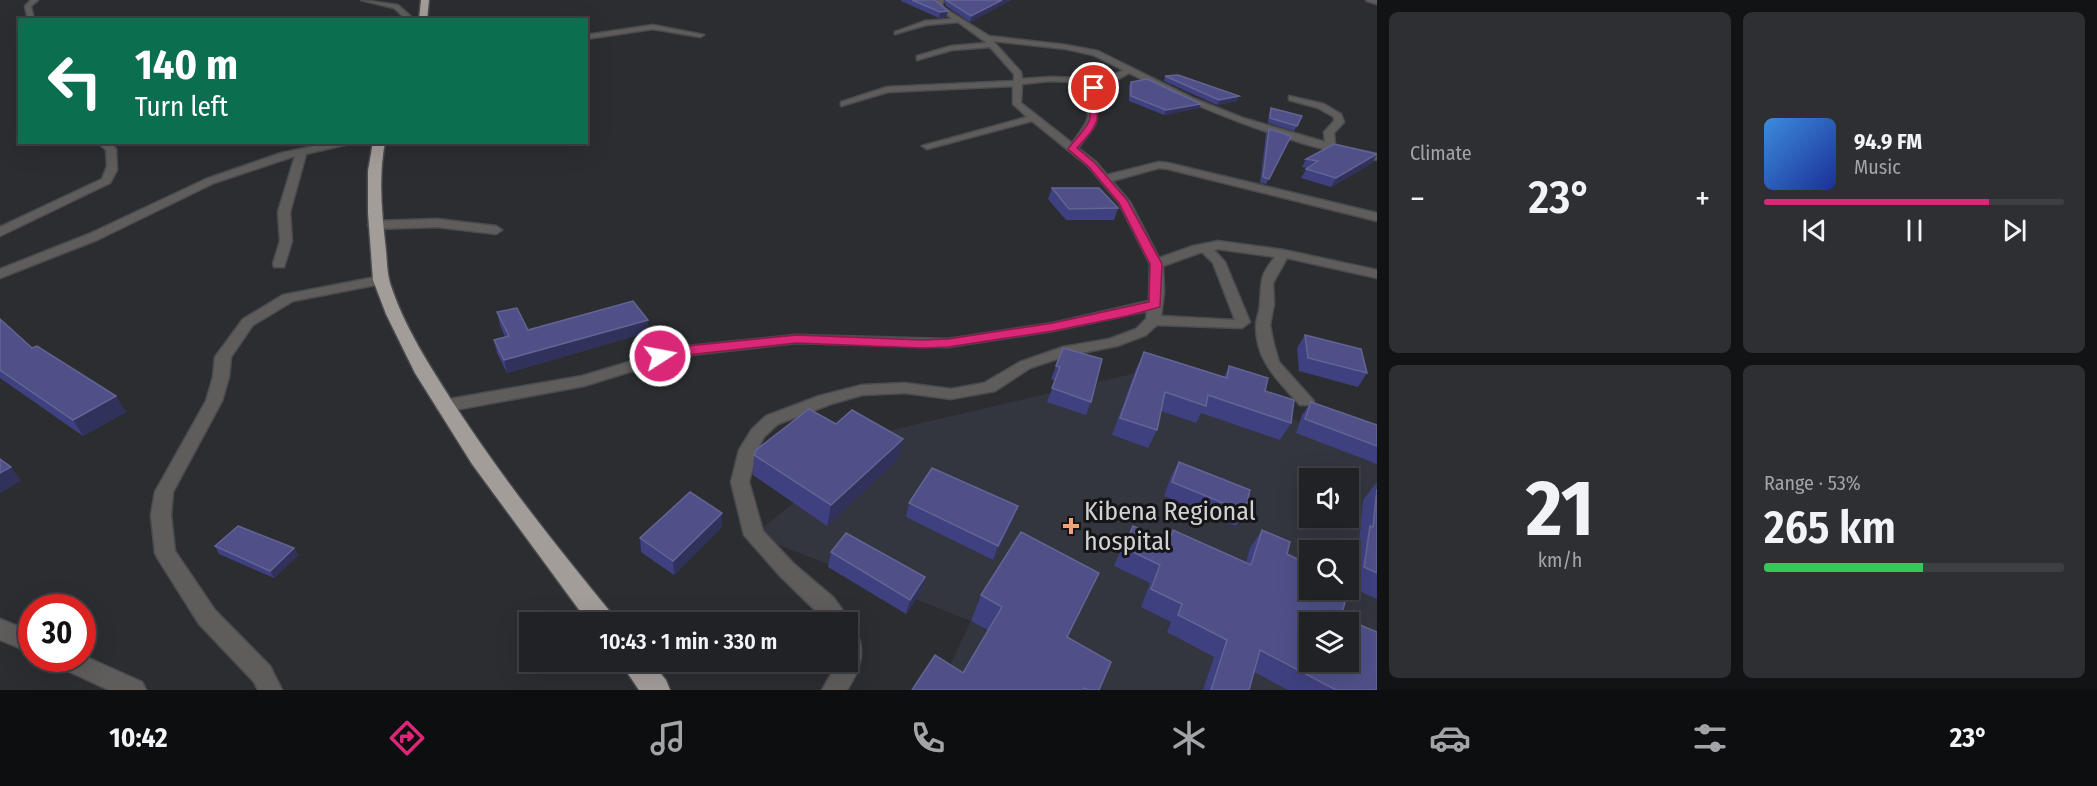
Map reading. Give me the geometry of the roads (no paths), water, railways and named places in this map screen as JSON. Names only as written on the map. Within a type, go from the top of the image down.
[{"type":"highway","points":[[423,18],[425,0]]},
{"type":"highway","points":[[379,144],[372,183],[374,225],[381,280],[398,322],[425,374],[478,459],[540,544],[595,612]]},
{"type":"highway","points":[[642,672],[656,690]]},
{"type":"street","points":[[31,18],[28,6],[35,0]]},
{"type":"street","points":[[364,0],[396,6],[410,18]]},
{"type":"street","points":[[832,612],[754,535],[740,482],[748,450],[758,433],[772,420],[825,400],[862,390],[905,388],[951,394],[990,387],[1025,365],[1063,352],[1112,343],[1141,332],[1154,312],[1156,264],[1124,202],[1106,179],[1017,104],[1018,74],[990,42],[942,9],[939,5],[941,0]]},
{"type":"street","points":[[1369,0],[1377,2]]},
{"type":"street","points":[[897,33],[925,23],[959,20]]},
{"type":"street","points":[[588,37],[653,27],[700,35]]},
{"type":"street","points":[[920,57],[951,48],[990,42],[1073,48],[1095,53],[1192,101],[1240,120],[1377,157]]},
{"type":"street","points":[[1072,149],[1093,121],[1094,115],[1087,93],[1128,70]]},
{"type":"street","points":[[844,104],[887,90],[1059,79],[1107,81]]},
{"type":"street","points":[[1292,98],[1321,106],[1338,116],[1339,122],[1329,132],[1330,146]]},
{"type":"street","points":[[927,146],[1032,118]]},
{"type":"street","points":[[0,232],[106,181],[111,176],[112,160],[111,149],[105,144]]},
{"type":"street","points":[[0,274],[93,237],[210,181],[285,155],[343,144]]},
{"type":"street","points":[[279,264],[286,241],[284,212],[292,190],[293,174],[301,153]]},
{"type":"street","points":[[1106,179],[1159,165],[1168,166],[1377,217]]},
{"type":"street","points":[[374,225],[437,223],[496,230]]},
{"type":"street","points":[[1156,264],[1205,248],[1226,246],[1284,254],[1377,274]]},
{"type":"street","points":[[444,406],[584,381],[678,352],[796,339],[948,343],[1053,327],[1127,312],[1154,312],[1237,325],[1243,322],[1219,262],[1205,248]]},
{"type":"street","points":[[1284,254],[1273,268],[1266,283],[1267,304],[1263,325],[1266,345],[1272,364],[1306,400]]},
{"type":"street","points":[[270,690],[262,674],[207,617],[165,553],[161,515],[164,492],[214,401],[221,377],[223,357],[248,322],[288,298],[333,287],[381,280]]},
{"type":"street","points":[[0,629],[18,637]]},
{"type":"street","points":[[95,672],[134,690]]},
{"type":"street","points":[[834,690],[846,672]]},
{"type":"place","name":"Kibena Regional hospital","points":[[1071,526]]}]
